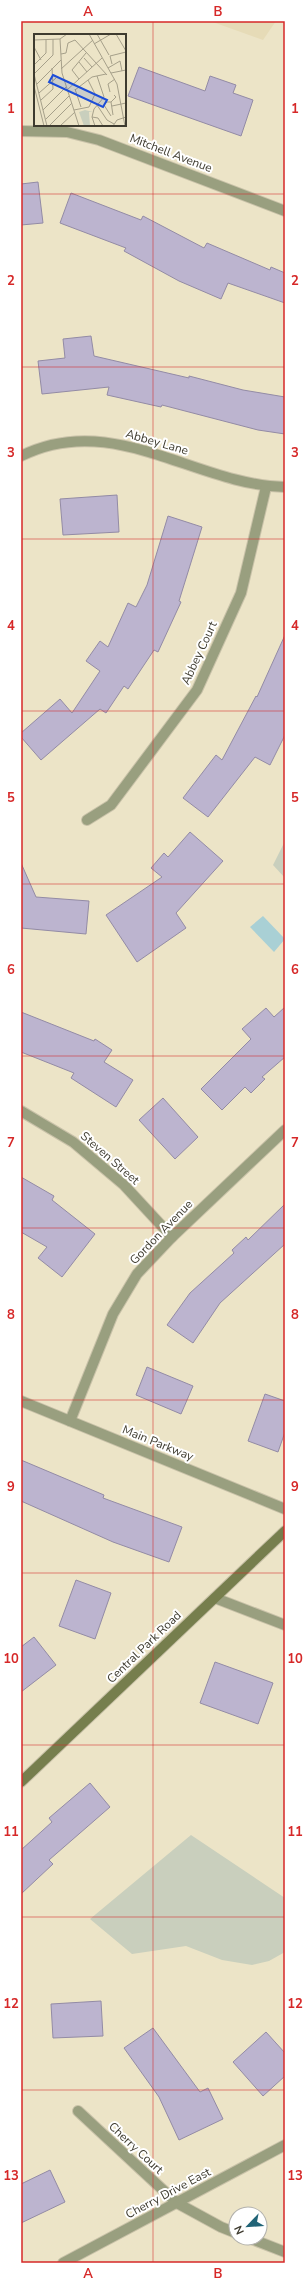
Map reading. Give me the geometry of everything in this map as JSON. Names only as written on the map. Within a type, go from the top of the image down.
[{"type":"street","name":"Mitchell Avenue","points":[[21,131],[67,132],[99,140],[285,211]]},
{"type":"street","name":"Abbey Lane","points":[[21,456],[37,448],[81,441],[122,444],[266,486],[285,487]]},
{"type":"street","name":"Abbey Court","points":[[87,820],[111,805],[197,690],[242,593],[266,486]]},
{"type":"street","name":"Steven Street","points":[[21,1111],[73,1142],[124,1185],[172,1237]]},
{"type":"street","name":"Gordon Avenue","points":[[70,1421],[113,1314],[138,1274],[172,1237],[285,1130]]},
{"type":"street","name":"Main Parkway","points":[[21,1401],[285,1509]]},
{"type":"street","name":"Central Park Road","points":[[21,1782],[285,1531]]},
{"type":"street","points":[[215,1598],[285,1625]]},
{"type":"street","name":"Cherry Court","points":[[78,2111],[177,2203],[228,2230]]},
{"type":"street","name":"Cherry Drive East","points":[[63,2263],[285,2145]]},
{"type":"street","points":[[268,2245],[285,2252]]},
{"type":"shaded area","points":[[210,21],[276,21],[263,40]]},
{"type":"green space","points":[[285,841],[285,878],[273,865]]},
{"type":"green space","points":[[191,1835],[285,1898],[285,1952],[269,1961],[252,1965],[222,1960],[186,1946],[132,1954],[90,1919]]},
{"type":"water","points":[[263,916],[285,939],[274,952],[250,927]]},
{"type":"building","points":[[139,67],[205,91],[210,76],[236,85],[233,93],[253,100],[241,136],[128,96]]},
{"type":"building","points":[[38,182],[43,223],[21,225],[21,184]]},
{"type":"building","points":[[71,193],[141,220],[143,216],[204,248],[207,243],[270,270],[271,267],[285,273],[285,303],[228,283],[221,299],[179,281],[124,251],[126,248],[60,223]]},
{"type":"building","points":[[91,336],[94,356],[189,378],[189,376],[243,390],[285,397],[285,434],[258,430],[162,405],[161,407],[107,395],[109,387],[42,394],[38,361],[65,358],[63,339]]},
{"type":"building","points":[[117,495],[119,532],[63,535],[60,499]]},
{"type":"building","points":[[168,516],[202,527],[179,601],[181,602],[158,652],[154,650],[128,689],[124,686],[106,713],[100,709],[41,760],[21,737],[21,733],[60,699],[72,713],[100,671],[86,661],[100,641],[108,647],[128,603],[136,607],[147,585]]},
{"type":"building","points":[[285,635],[285,735],[270,765],[255,757],[208,817],[183,798],[216,755],[222,760],[256,696],[257,697]]},
{"type":"building","points":[[190,832],[223,861],[176,913],[186,928],[137,962],[106,915],[162,877],[151,868],[164,853],[168,857]]},
{"type":"building","points":[[21,863],[36,897],[89,901],[86,934],[21,928]]},
{"type":"building","points":[[285,1007],[285,1057],[262,1077],[265,1079],[251,1093],[245,1087],[222,1110],[201,1089],[251,1039],[242,1029],[266,1008],[274,1017]]},
{"type":"building","points":[[21,1012],[94,1041],[95,1039],[112,1050],[104,1062],[133,1080],[116,1107],[71,1078],[74,1073],[21,1052]]},
{"type":"building","points":[[163,1098],[198,1137],[175,1159],[139,1120]]},
{"type":"building","points":[[21,1177],[54,1196],[52,1200],[95,1234],[62,1277],[38,1258],[47,1247],[21,1232]]},
{"type":"building","points":[[285,1204],[285,1244],[220,1303],[193,1343],[167,1325],[190,1293],[234,1253],[232,1250],[246,1237],[248,1240]]},
{"type":"building","points":[[147,1367],[193,1386],[181,1414],[136,1395]]},
{"type":"building","points":[[265,1394],[285,1401],[285,1432],[278,1452],[248,1441]]},
{"type":"building","points":[[21,1460],[104,1495],[103,1498],[182,1527],[169,1562],[113,1542],[21,1501]]},
{"type":"building","points":[[76,1580],[111,1593],[95,1639],[59,1626]]},
{"type":"building","points":[[34,1637],[56,1665],[21,1692],[21,1647]]},
{"type":"building","points":[[215,1662],[273,1683],[258,1724],[200,1703]]},
{"type":"building","points":[[90,1783],[110,1807],[49,1860],[53,1864],[21,1894],[21,1850],[52,1822],[49,1818]]},
{"type":"building","points":[[101,2001],[103,2036],[53,2038],[51,2004]]},
{"type":"building","points":[[153,2028],[200,2092],[208,2088],[223,2119],[179,2140],[159,2097],[124,2048]]},
{"type":"building","points":[[266,2032],[285,2053],[285,2076],[263,2096],[233,2062]]},
{"type":"building","points":[[50,2170],[65,2202],[21,2223],[21,2184]]}]
